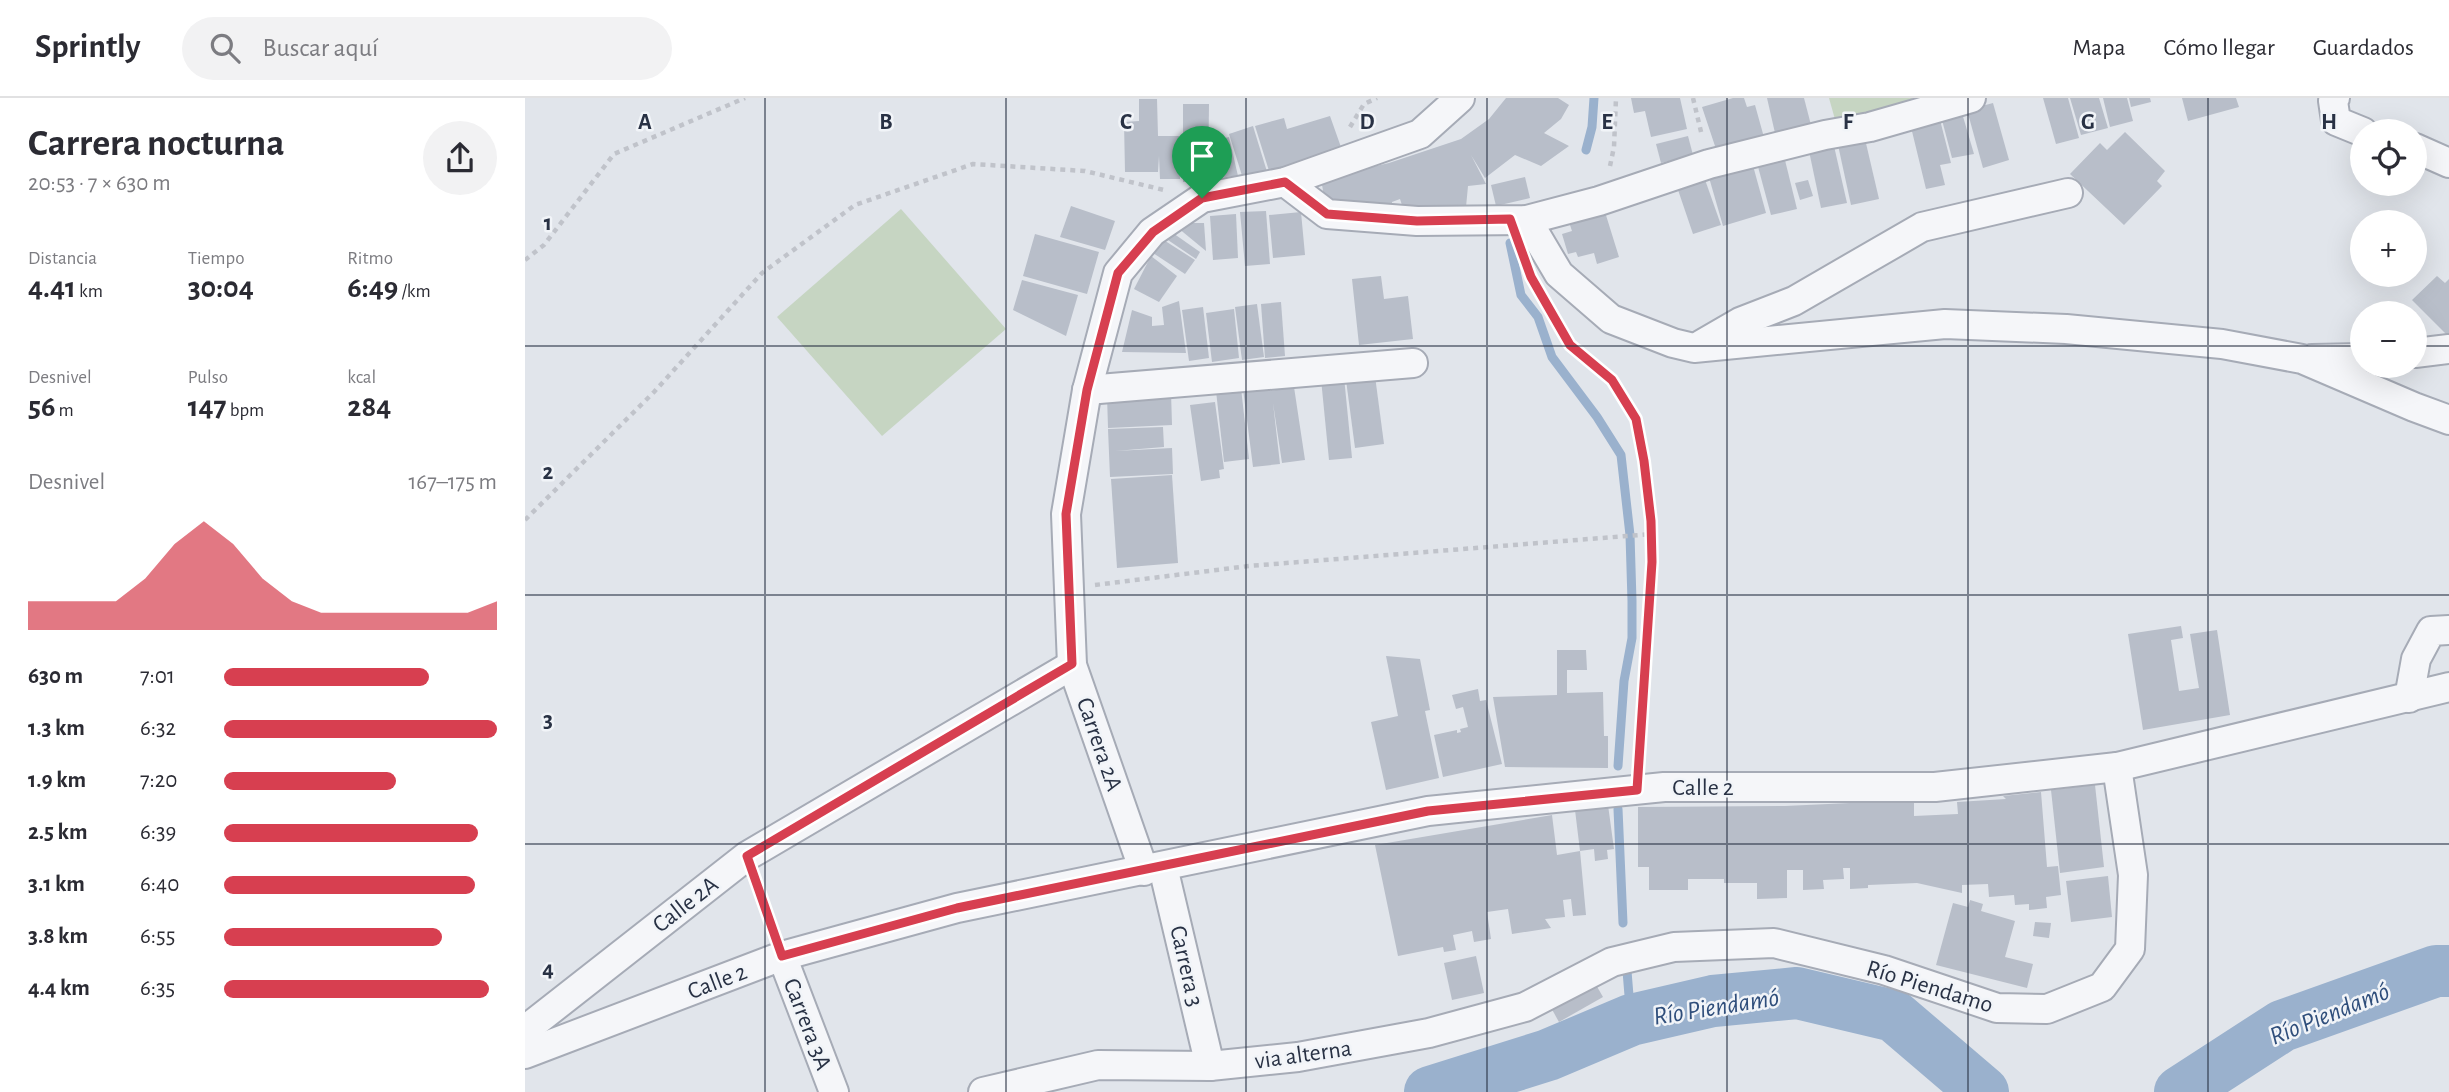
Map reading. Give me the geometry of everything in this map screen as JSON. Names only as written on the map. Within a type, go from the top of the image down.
[{"type":"street","points":[[1202,198],[1285,182],[1420,134],[1460,98]]},
{"type":"street","points":[[1285,182],[1327,214],[1417,221],[1527,220],[1599,201],[1709,164],[1825,135],[1870,127],[1971,98]]},
{"type":"street","points":[[2335,98],[2333,101],[2336,121],[2350,127]]},
{"type":"street","points":[[2427,153],[2449,163]]},
{"type":"street","points":[[1694,348],[1740,323],[1794,301],[1922,227],[2068,193]]},
{"type":"street","name":"Carrera 2A","points":[[1154,869],[1072,664],[1066,514],[1087,390],[1118,273],[1153,232],[1202,198]]},
{"type":"street","points":[[1527,220],[1559,274],[1611,318],[1673,344],[1694,348],[1945,324],[2079,330],[2222,344],[2302,359],[2350,359]]},
{"type":"street","points":[[2427,352],[2449,349]]},
{"type":"street","points":[[2302,359],[2449,420]]},
{"type":"street","points":[[1087,390],[1413,363]]},
{"type":"street","points":[[2409,698],[2416,659],[2431,631],[2449,630]]},
{"type":"street","name":"Calle 2A","points":[[525,1030],[747,856],[1072,664]]},
{"type":"street","name":"Calle 2","points":[[525,1054],[782,956],[957,908],[1428,811],[1664,787],[1935,787],[2117,767],[2449,687]]},
{"type":"street","name":"Río Piendamo","points":[[1612,962],[1674,947],[1774,943],[1884,970],[1997,1008],[2047,1009],[2102,987],[2130,949],[2133,875],[2117,767]]},
{"type":"street","name":"Carrera 3","points":[[1154,869],[1210,1066]]},
{"type":"street","name":"Carrera 3A","points":[[782,956],[834,1092]]},
{"type":"street","name":"via alterna","points":[[983,1092],[1098,1065],[1210,1066],[1298,1057],[1429,1032],[1525,1007],[1612,962]]},
{"type":"path","points":[[525,260],[544,245],[614,154],[745,98]]},
{"type":"path","points":[[1348,134],[1364,104],[1377,98]]},
{"type":"path","points":[[1599,201],[1614,148],[1616,98]]},
{"type":"path","points":[[1693,98],[1709,164]]},
{"type":"path","points":[[525,520],[654,392],[762,273],[855,205],[973,164],[1085,172],[1202,198]]},
{"type":"path","points":[[1546,299],[1570,345],[1612,380],[1636,419],[1644,461],[1652,534],[1652,562],[1637,790]]},
{"type":"path","points":[[1069,588],[1249,566],[1652,534]]},
{"type":"path","points":[[747,856],[782,956]]},
{"type":"green space","points":[[1829,98],[1912,98],[1913,102],[1836,123]]},
{"type":"green space","points":[[901,209],[1006,329],[882,436],[777,317]]},
{"type":"building","points":[[1506,98],[1558,98],[1569,105],[1561,119],[1544,133],[1569,146],[1541,166],[1515,155],[1485,178],[1471,155],[1486,184],[1468,186],[1466,207],[1402,205],[1400,199],[1392,202],[1392,208],[1325,202],[1321,179],[1389,163],[1461,139],[1489,119]]},
{"type":"building","points":[[1631,98],[1680,98],[1687,129],[1651,137],[1645,111],[1634,113]]},
{"type":"building","points":[[1733,98],[1744,98],[1747,107],[1755,105],[1765,141],[1718,155],[1702,107]]},
{"type":"building","points":[[1767,98],[1804,98],[1811,125],[1775,133]]},
{"type":"building","points":[[2043,98],[2068,98],[2079,138],[2056,144]]},
{"type":"building","points":[[2070,98],[2099,98],[2108,128],[2081,135]]},
{"type":"building","points":[[2103,98],[2127,98],[2133,121],[2110,127]]},
{"type":"building","points":[[2129,98],[2150,98],[2151,102],[2131,107]]},
{"type":"building","points":[[2182,98],[2236,98],[2239,107],[2188,121]]},
{"type":"building","points":[[1139,99],[1157,99],[1158,136],[1179,136],[1180,179],[1160,179],[1159,156],[1158,172],[1125,172],[1124,122],[1139,121]]},
{"type":"building","points":[[1993,103],[2009,160],[1983,168],[1967,110]]},
{"type":"building","points":[[1183,104],[1209,104],[1208,182],[1183,182]]},
{"type":"building","points":[[1962,113],[1974,154],[1952,158],[1942,120]]},
{"type":"building","points":[[1330,116],[1342,150],[1270,174],[1255,126],[1284,118],[1287,129]]},
{"type":"building","points":[[1939,116],[1951,163],[1940,165],[1945,185],[1926,189],[1910,123]]},
{"type":"building","points":[[1253,126],[1268,175],[1244,182],[1229,134]]},
{"type":"building","points":[[2125,132],[2165,171],[2157,181],[2162,186],[2124,225],[2070,174],[2100,143],[2107,150]]},
{"type":"building","points":[[1688,136],[1693,155],[1661,163],[1656,144]]},
{"type":"building","points":[[1229,137],[1238,176],[1212,178],[1212,141]]},
{"type":"building","points":[[1865,139],[1879,199],[1851,205],[1838,145]]},
{"type":"building","points":[[1834,146],[1847,203],[1821,208],[1809,151]]},
{"type":"building","points":[[1784,156],[1797,209],[1771,215],[1757,163]]},
{"type":"building","points":[[1752,162],[1766,213],[1723,226],[1708,174]]},
{"type":"building","points":[[1703,174],[1721,225],[1693,234],[1676,184]]},
{"type":"building","points":[[1525,177],[1530,198],[1496,206],[1491,185]]},
{"type":"building","points":[[1808,180],[1813,196],[1800,200],[1795,183]]},
{"type":"building","points":[[1071,206],[1115,221],[1105,250],[1060,237]]},
{"type":"building","points":[[1266,211],[1270,264],[1245,266],[1240,212]]},
{"type":"building","points":[[1301,212],[1305,255],[1273,258],[1269,215]]},
{"type":"building","points":[[1605,212],[1619,257],[1597,264],[1594,253],[1578,257],[1576,252],[1568,254],[1562,234],[1572,231],[1569,222]]},
{"type":"building","points":[[1236,214],[1238,258],[1213,260],[1210,216]]},
{"type":"building","points":[[1172,223],[1204,223],[1206,251]]},
{"type":"building","points":[[1170,231],[1200,252],[1196,259],[1165,238]]},
{"type":"building","points":[[1035,234],[1099,252],[1087,294],[1023,276]]},
{"type":"building","points":[[1159,237],[1195,260],[1185,274],[1150,251]]},
{"type":"building","points":[[1151,256],[1177,276],[1159,302],[1134,289]]},
{"type":"building","points":[[1381,276],[1384,299],[1408,296],[1413,339],[1359,345],[1352,279]]},
{"type":"building","points":[[2437,276],[2445,283],[2449,279],[2449,337],[2427,315],[2427,301],[2412,300]]},
{"type":"building","points":[[1022,280],[1078,295],[1066,336],[1013,310]]},
{"type":"building","points":[[1179,301],[1186,353],[1122,352],[1132,310],[1152,317],[1152,326],[1164,325],[1162,307]]},
{"type":"building","points":[[1281,302],[1285,356],[1265,358],[1261,304]]},
{"type":"building","points":[[1257,304],[1264,357],[1242,360],[1235,307]]},
{"type":"building","points":[[1203,307],[1209,358],[1189,361],[1182,310]]},
{"type":"building","points":[[1234,309],[1239,358],[1212,362],[1206,313]]},
{"type":"building","points":[[1375,376],[1384,444],[1355,448],[1346,380]]},
{"type":"building","points":[[1344,377],[1352,458],[1329,460],[1321,379]]},
{"type":"building","points":[[1269,385],[1270,391],[1294,387],[1305,460],[1282,463],[1273,403],[1280,464],[1253,467],[1243,389]]},
{"type":"building","points":[[1241,388],[1249,459],[1224,462],[1216,391]]},
{"type":"building","points":[[1171,393],[1172,425],[1108,428],[1107,395]]},
{"type":"building","points":[[1215,402],[1224,469],[1219,470],[1220,478],[1201,481],[1190,405]]},
{"type":"building","points":[[1163,427],[1164,447],[1115,451],[1172,448],[1173,474],[1110,477],[1108,429]]},
{"type":"building","points":[[1172,475],[1178,563],[1117,568],[1111,479]]},
{"type":"building","points":[[2181,626],[2183,638],[2171,640],[2179,691],[2199,688],[2190,634],[2217,630],[2230,715],[2143,730],[2128,634]]},
{"type":"building","points":[[1557,650],[1586,650],[1587,670],[1567,670],[1567,693],[1603,692],[1604,736],[1608,736],[1608,768],[1505,767],[1493,697],[1557,695]]},
{"type":"building","points":[[1386,656],[1420,659],[1430,710],[1425,711],[1439,778],[1386,790],[1371,722],[1398,716]]},
{"type":"building","points":[[1478,689],[1480,701],[1486,700],[1502,764],[1443,777],[1434,735],[1457,730],[1457,733],[1468,727],[1463,707],[1456,709],[1452,695]]},
{"type":"building","points":[[2095,785],[2104,867],[2060,873],[2051,790]]},
{"type":"building","points":[[2041,792],[2047,867],[2058,866],[2061,895],[2046,897],[2047,908],[2029,910],[2029,904],[2015,905],[2014,895],[1989,897],[1988,884],[1962,885],[1962,893],[1917,883],[1868,885],[1868,888],[1850,889],[1850,868],[1843,868],[1844,879],[1823,880],[1824,889],[1803,890],[1803,870],[1787,870],[1787,898],[1757,899],[1757,883],[1724,883],[1724,879],[1688,879],[1688,890],[1649,890],[1649,867],[1638,867],[1638,807],[1785,806],[1914,800],[1914,816],[1958,814],[1957,802],[2006,799],[2003,796]]},
{"type":"building","points":[[1608,805],[1614,849],[1607,850],[1608,859],[1595,861],[1594,849],[1580,851],[1575,810]]},
{"type":"building","points":[[1552,815],[1557,855],[1580,851],[1586,915],[1573,916],[1571,899],[1563,900],[1565,917],[1545,919],[1551,928],[1512,934],[1508,909],[1487,912],[1491,939],[1474,942],[1472,931],[1453,935],[1456,950],[1444,952],[1443,947],[1398,956],[1375,845]]},
{"type":"building","points":[[2108,876],[2112,917],[2071,922],[2066,881]]},
{"type":"building","points":[[1970,900],[1983,904],[1981,911],[2015,921],[2005,957],[2033,964],[2027,988],[1936,965],[1953,903],[1968,907]]},
{"type":"building","points":[[2035,922],[2051,923],[2049,938],[2033,936]]},
{"type":"building","points":[[1476,956],[1484,993],[1452,1000],[1444,963]]},
{"type":"building","points":[[1588,971],[1603,997],[1559,1022],[1544,995]]},
{"type":"waterway","points":[[1586,150],[1592,127],[1594,98]]},
{"type":"waterway","points":[[1510,243],[1521,295],[1538,317],[1552,357],[1597,417],[1621,455],[1630,535],[1632,638],[1624,681],[1618,766]]},
{"type":"waterway","points":[[1618,809],[1623,923]]},
{"type":"waterway","points":[[1627,971],[1631,1020]]},
{"type":"waterway","name":"Río Piendamó","points":[[2180,1092],[2282,1026],[2436,971],[2449,971]]},
{"type":"waterway","name":"Río Piendamó","points":[[1430,1092],[1548,1055],[1631,1020],[1713,1001],[1797,993],[1894,1016],[1983,1092]]},
{"type":"route","points":[[1285,182],[1327,214],[1417,221],[1510,219],[1531,277],[1570,345],[1612,380],[1636,419],[1651,521],[1652,562],[1637,790],[1428,811],[957,908],[782,956],[747,856],[1072,664],[1066,514],[1087,390],[1118,273],[1153,232],[1202,198],[1285,182]]}]
